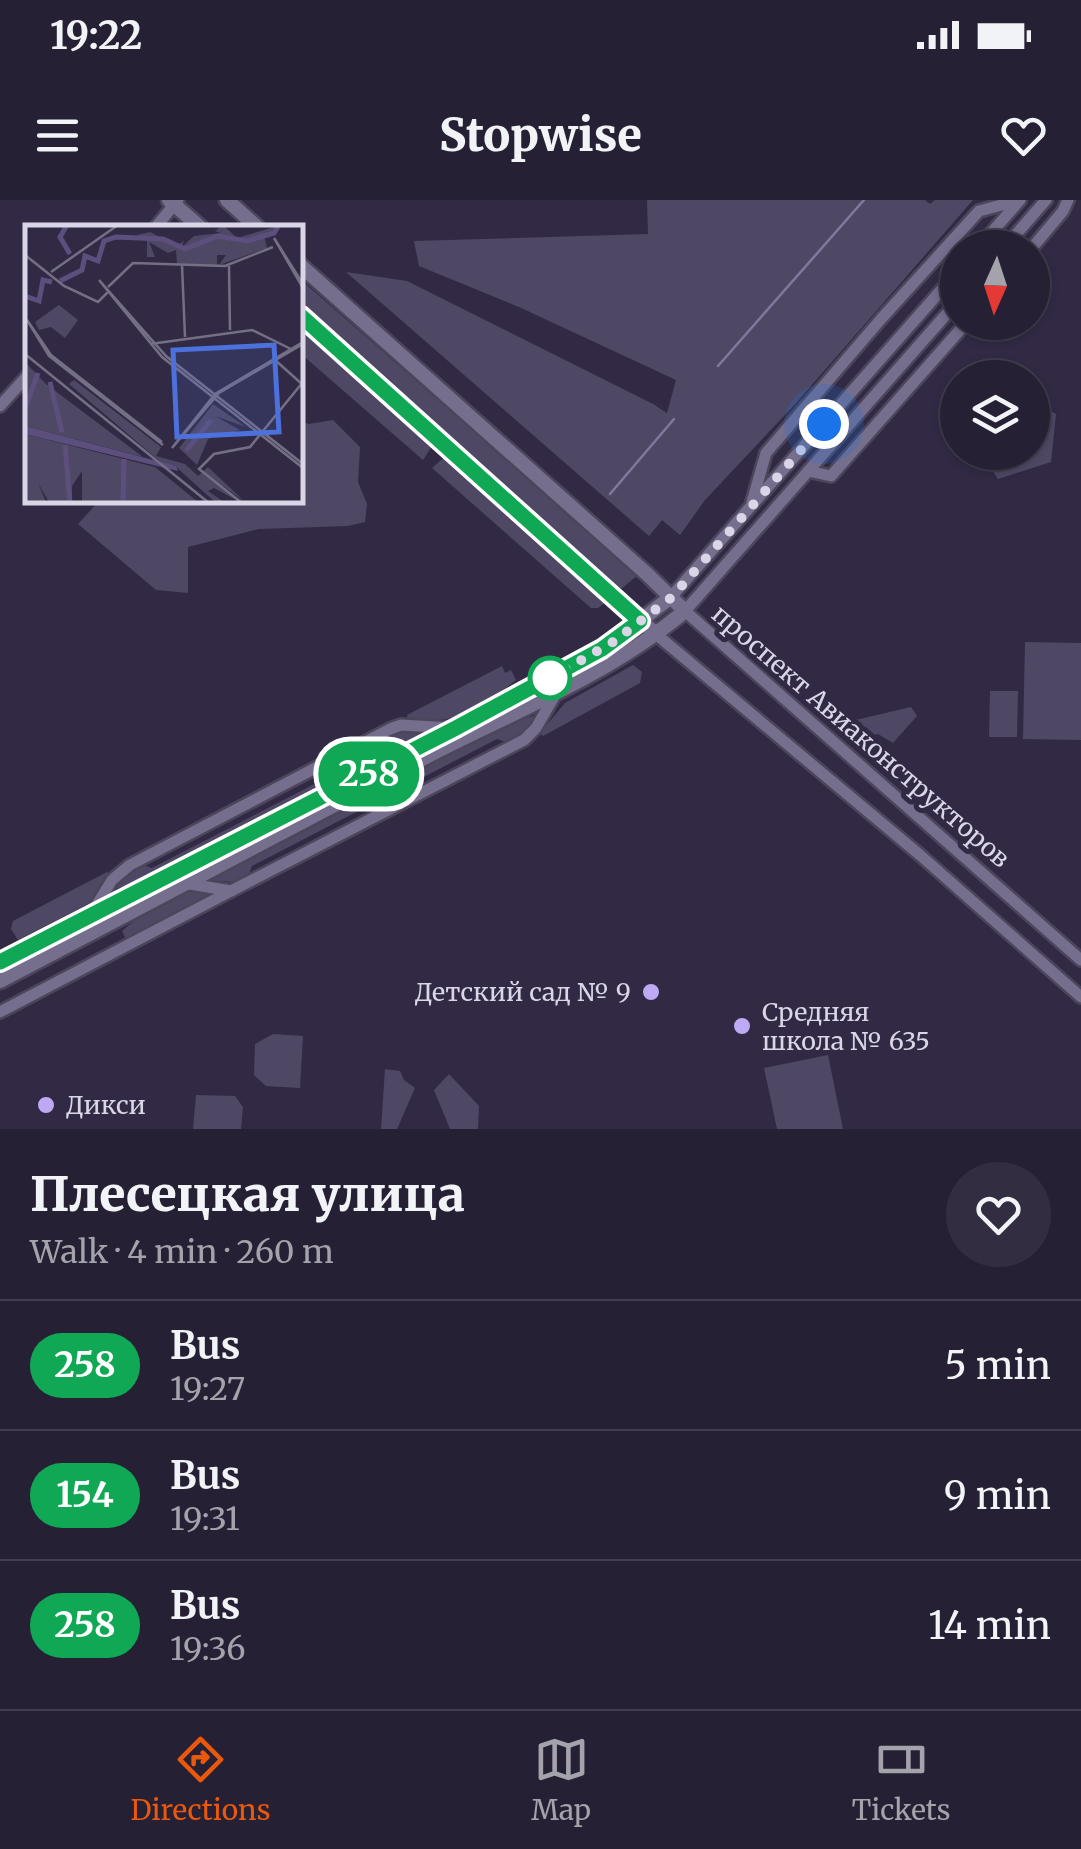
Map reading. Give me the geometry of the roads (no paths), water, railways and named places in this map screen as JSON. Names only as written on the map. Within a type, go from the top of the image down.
[{"type":"street","points":[[227,200],[255,225]]},
{"type":"street","points":[[994,230],[1020,200]]},
{"type":"street","points":[[751,506],[766,453],[881,319],[979,211],[1020,200]]},
{"type":"street","points":[[1020,230],[1046,200]]},
{"type":"street","points":[[1047,230],[1068,200]]},
{"type":"street","points":[[157,225],[174,202],[197,225]]},
{"type":"street","name":"проспект Авиаконструкторов","points":[[302,267],[1081,960]]},
{"type":"street","points":[[0,962],[602,649],[672,597],[940,291]]},
{"type":"street","name":"проспект Авиаконструкторов","points":[[302,317],[640,621],[920,855],[1081,997]]},
{"type":"street","points":[[2,977],[496,721],[591,677],[657,635],[685,611],[940,321]]},
{"type":"street","points":[[808,471],[831,476],[951,340]]},
{"type":"street","points":[[0,406],[25,378]]},
{"type":"street","points":[[0,1012],[524,740],[536,728],[554,695]]},
{"type":"street","points":[[90,916],[112,880],[130,865],[390,729],[401,725],[456,728]]},
{"type":"street","points":[[184,884],[231,891]]},
{"type":"waterway","points":[[718,366],[864,200]]},
{"type":"waterway","points":[[610,494],[674,419]]},
{"type":"place","name":"Детский сад № 9","points":[[651,992]]},
{"type":"place","name":"Средняя школа № 635","points":[[742,1026]]},
{"type":"place","name":"Дикси","points":[[46,1105]]}]
